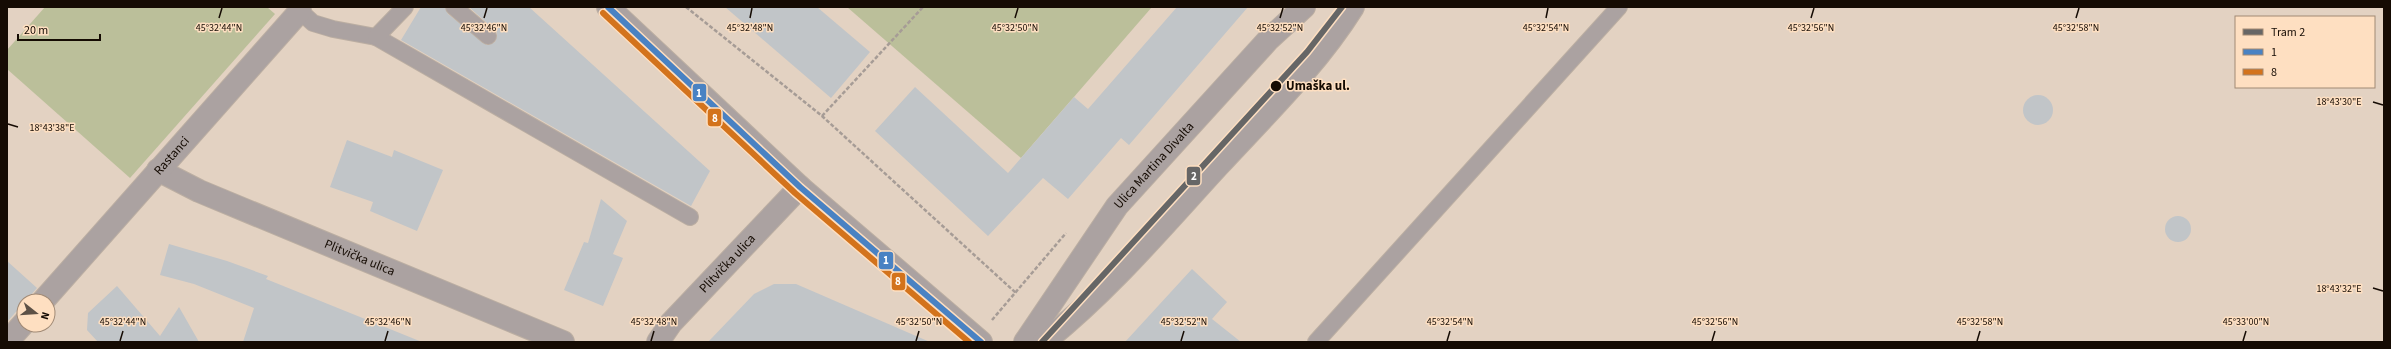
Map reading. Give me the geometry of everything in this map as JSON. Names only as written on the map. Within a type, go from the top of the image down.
[{"type":"street","points":[[608,7],[800,187],[981,342]]},
{"type":"street","name":"Ulica Martina Divalta","points":[[1025,342],[1117,206],[1268,40],[1304,7]]},
{"type":"street","points":[[1044,342],[1122,271],[1307,68],[1353,7]]},
{"type":"street","name":"Rastanci","points":[[50,293],[300,11]]},
{"type":"street","name":"Plitvička ulica","points":[[158,170],[199,191],[563,342]]},
{"type":"street","name":"Plitvička ulica","points":[[658,342],[670,323],[800,187]]},
{"type":"street","points":[[7,342],[16,332]]},
{"type":"lane","points":[[376,37],[405,7]]},
{"type":"lane","points":[[454,7],[488,36]]},
{"type":"lane","points":[[1316,342],[1619,7]]},
{"type":"lane","points":[[300,11],[313,23],[333,29],[376,37],[690,217]]},
{"type":"path","points":[[686,7],[822,116],[1016,293]]},
{"type":"path","points":[[822,116],[923,7]]},
{"type":"green space","points":[[45,7],[267,7],[275,14],[130,178],[7,69],[7,50]]},
{"type":"green space","points":[[847,7],[1152,7],[1021,158]]},
{"type":"building","points":[[421,7],[445,7],[448,14],[487,45],[495,42],[497,32],[469,7],[529,7],[710,171],[691,206],[401,40]]},
{"type":"building","points":[[725,7],[817,7],[870,52],[831,98]]},
{"type":"building","points":[[1177,7],[1248,7],[1129,145],[1121,138],[1068,199],[1043,178],[988,236],[875,131],[915,87],[1008,173],[1074,97],[1088,109]]},
{"type":"building","points":[[2038,95],[2049,99],[2053,110],[2049,121],[2038,125],[2027,121],[2023,110],[2027,99]]},
{"type":"building","points":[[347,140],[392,157],[394,150],[443,170],[417,231],[370,211],[373,202],[330,187]]},
{"type":"building","points":[[601,199],[627,221],[613,254],[623,258],[603,306],[564,290],[584,242],[588,243]]},
{"type":"building","points":[[2178,216],[2187,220],[2191,229],[2187,238],[2178,242],[2169,238],[2165,229],[2169,220]]},
{"type":"building","points":[[169,244],[227,261],[268,276],[266,279],[422,342],[243,342],[254,308],[194,284],[160,275]]},
{"type":"building","points":[[7,261],[37,288],[33,293],[16,293],[16,312],[7,322]]},
{"type":"building","points":[[1192,269],[1227,302],[1212,319],[1241,342],[1125,342]]},
{"type":"building","points":[[774,284],[796,284],[930,342],[708,342],[754,294]]},
{"type":"building","points":[[117,286],[160,336],[179,307],[199,342],[98,342],[87,330],[88,313]]},
{"type":"tram line","name":"2","points":[[1042,342],[1307,52],[1342,7]]},
{"type":"transit line","name":"1","points":[[608,7],[800,187],[981,342]]},
{"type":"transit line","name":"8","points":[[603,13],[795,193],[969,342]]},
{"type":"place","name":"Umaška ul.","points":[[1276,86]]}]
